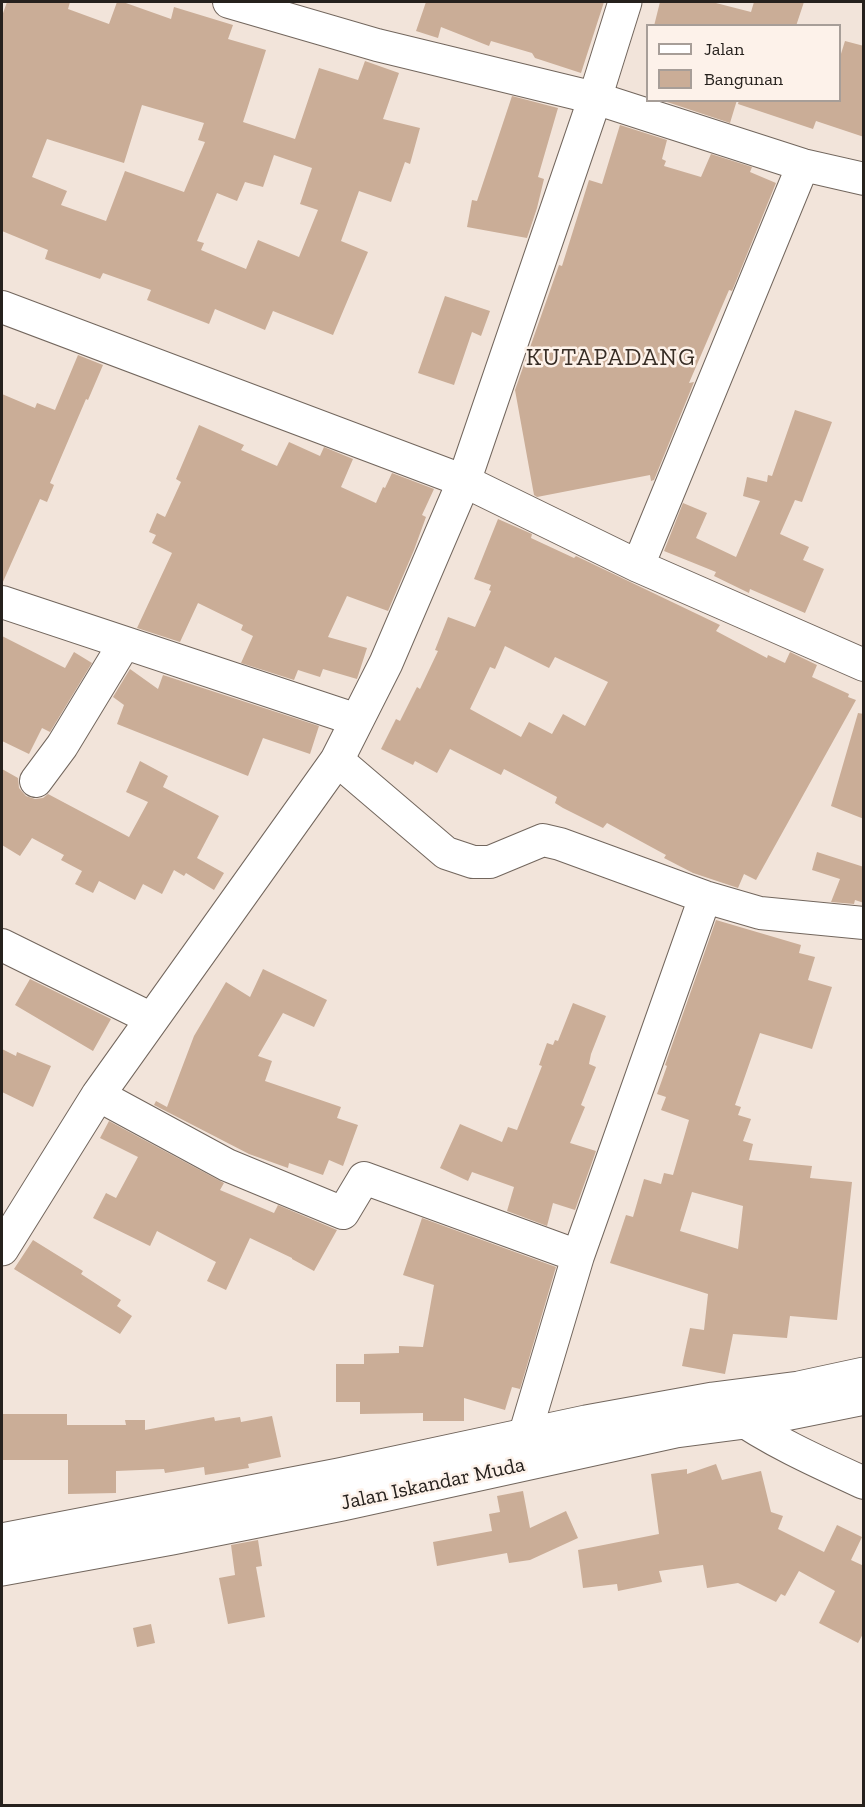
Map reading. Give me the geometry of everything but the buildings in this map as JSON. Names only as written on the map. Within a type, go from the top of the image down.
[{"type":"highway","points":[[2,1249],[98,1095],[337,760],[386,663],[464,482],[595,98],[625,2]]},
{"type":"highway","name":"Jalan Iskandar Muda","points":[[340,1490],[524,1437],[586,1422],[713,1399],[798,1388],[864,1374]]},
{"type":"highway","name":"Jalan Iskandar Muda","points":[[2,1540],[287,1500],[676,1431],[745,1422],[864,1398]]},
{"type":"highway","name":"Jalan Iskandar Muda","points":[[2,1569],[172,1538],[287,1500]]},
{"type":"street","points":[[235,2],[377,45],[595,98],[803,165],[864,179]]},
{"type":"street","points":[[638,566],[803,165]]},
{"type":"street","points":[[2,307],[464,482],[638,566],[864,665]]},
{"type":"street","points":[[2,602],[357,720]]},
{"type":"street","points":[[36,781],[62,746],[124,644]]},
{"type":"street","points":[[337,760],[446,854],[473,862],[490,862],[543,840],[560,844],[705,897],[760,913],[864,923]]},
{"type":"street","points":[[524,1437],[578,1256],[705,897]]},
{"type":"street","points":[[2,945],[152,1019]]},
{"type":"street","points":[[98,1095],[227,1165],[343,1213],[364,1178],[578,1256]]},
{"type":"street","points":[[713,1399],[745,1422],[817,1462],[864,1483]]},
{"type":"district","name":"KUTAPADANG","points":[[611,358]]}]
